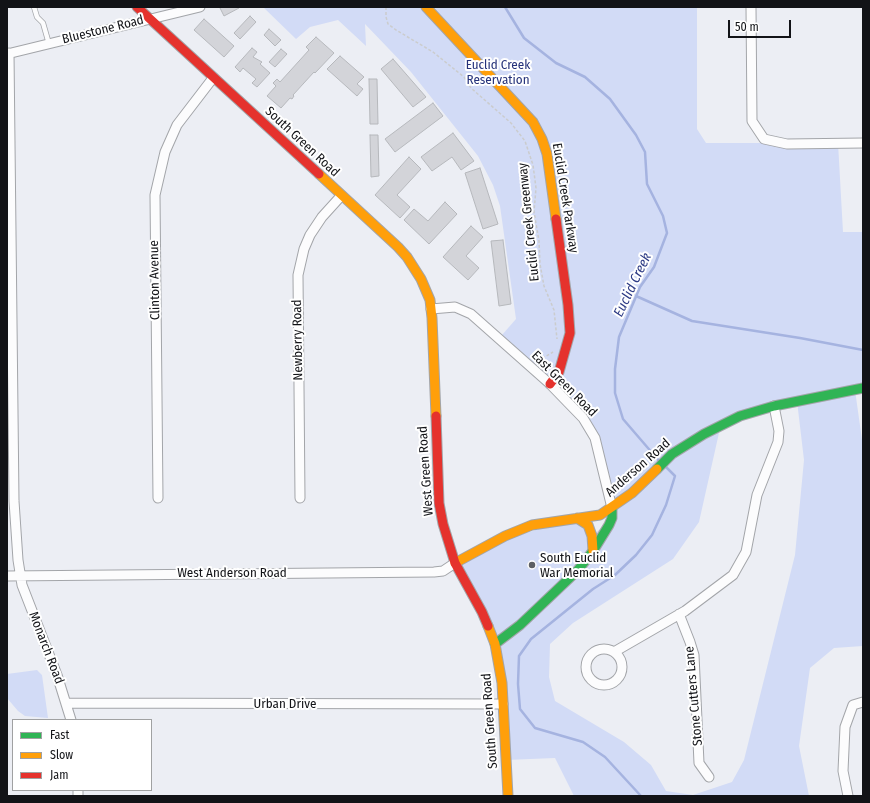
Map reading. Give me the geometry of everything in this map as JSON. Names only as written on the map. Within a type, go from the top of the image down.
[{"type":"street","name":"South Green Road","points":[[137,7],[407,257],[424,285],[431,308]]},
{"type":"street","name":"Bluestone Road","points":[[8,53],[200,7]]},
{"type":"street","name":"Euclid Creek Parkway","points":[[426,7],[533,122],[542,140],[548,161],[568,305],[570,333],[559,372],[550,384]]},
{"type":"street","points":[[751,7],[752,121],[764,140],[787,144],[863,143]]},
{"type":"street","name":"Monarch Road","points":[[8,53],[14,501],[20,576],[25,594],[67,703],[71,719]]},
{"type":"street","name":"Clinton Avenue","points":[[158,498],[155,194],[165,152],[177,125],[213,78]]},
{"type":"street","name":"Newberry Road","points":[[300,498],[298,275],[304,249],[310,235],[322,217],[341,196]]},
{"type":"street","name":"East Green Road","points":[[431,308],[455,307],[466,310],[550,384],[590,427],[595,438],[612,508],[610,521],[593,551],[568,580],[520,625],[495,644]]},
{"type":"street","name":"West Green Road","points":[[431,308],[439,503],[442,524],[454,563],[482,612],[495,644]]},
{"type":"street","name":"Anderson Road","points":[[454,563],[505,536],[532,525],[593,517],[612,508],[632,493],[672,454],[721,424],[740,416],[774,406],[863,388]]},
{"type":"street","points":[[614,652],[679,614],[733,575],[746,552],[757,495],[778,442],[779,432],[774,406]]},
{"type":"street","points":[[577,518],[588,526],[592,536],[593,551]]},
{"type":"street","name":"West Anderson Road","points":[[7,576],[434,572],[443,571],[454,563]]},
{"type":"street","name":"Stone Cutters Lane","points":[[679,614],[694,655],[699,763],[709,777]]},
{"type":"street","name":"South Green Road","points":[[495,644],[502,683],[508,796]]},
{"type":"street","points":[[848,796],[843,771],[845,727],[853,705],[863,702]]},
{"type":"street","name":"Urban Drive","points":[[67,703],[503,704]]},
{"type":"lane","points":[[34,7],[37,17],[43,23],[49,44]]},
{"type":"path","name":"Euclid Creek Greenway","points":[[386,7],[388,24],[433,52],[464,77],[471,88],[511,124],[525,141],[533,164],[536,188],[534,212],[539,241],[540,264],[544,286],[554,310],[557,340]]},
{"type":"path","points":[[532,368],[538,361],[552,354],[554,351]]},
{"type":"green space","name":"Euclid Creek Reservation","points":[[263,7],[697,7],[697,129],[706,143],[838,143],[843,232],[863,232],[863,388],[855,390],[863,447],[863,646],[834,648],[810,668],[799,746],[809,796],[574,796],[555,758],[506,760],[499,662],[455,563],[481,548],[572,518],[592,536],[612,518],[601,463],[583,418],[582,409],[502,335],[516,319],[500,206],[493,185],[478,156],[411,72],[365,24],[366,46],[338,20],[310,27],[296,39]],"holes":[[[797,401],[804,460],[795,555],[744,760],[732,782],[693,795],[666,791],[651,765],[624,742],[555,701],[549,677],[550,644],[573,623],[673,559],[699,522],[721,424]]]},
{"type":"green space","points":[[37,670],[42,675],[48,718],[25,716],[18,711],[7,698],[7,674]]},
{"type":"building","points":[[220,8],[239,8],[224,16]]},
{"type":"building","points":[[250,16],[256,22],[240,39],[234,33]]},
{"type":"building","points":[[204,19],[234,46],[224,57],[194,30]]},
{"type":"building","points":[[269,29],[281,40],[275,46],[264,35]]},
{"type":"building","points":[[316,37],[334,53],[293,95],[294,96],[292,99],[290,98],[281,108],[267,96],[276,86],[273,83],[277,79],[280,82],[309,50],[306,47]]},
{"type":"building","points":[[252,48],[257,52],[253,57],[262,62],[260,64],[270,73],[257,87],[252,83],[256,79],[243,68],[240,72],[235,67]]},
{"type":"building","points":[[281,49],[287,54],[275,67],[269,62]]},
{"type":"building","points":[[340,56],[364,77],[357,84],[363,89],[357,96],[327,69]]},
{"type":"building","points":[[393,59],[426,97],[413,107],[381,69]]},
{"type":"building","points":[[369,79],[377,79],[378,124],[370,124]]},
{"type":"building","points":[[433,103],[443,116],[395,152],[385,139]]},
{"type":"building","points":[[453,133],[474,161],[461,170],[452,157],[432,171],[421,157]]},
{"type":"building","points":[[370,135],[378,135],[379,176],[371,177]]},
{"type":"building","points":[[409,157],[421,169],[397,195],[410,207],[400,218],[375,195]]},
{"type":"building","points":[[480,168],[498,224],[483,229],[465,173]]},
{"type":"building","points":[[445,202],[457,214],[429,244],[404,220],[414,209],[428,221]]},
{"type":"building","points":[[471,226],[483,237],[466,256],[479,268],[468,280],[443,257]]},
{"type":"building","points":[[503,240],[511,304],[499,306],[491,241]]},
{"type":"waterway","name":"Euclid Creek","points":[[505,7],[524,38],[556,63],[585,77],[610,99],[636,135],[645,152],[647,184],[663,216],[667,233],[654,267],[640,287],[619,337],[615,369],[615,393],[623,419],[660,462]]},
{"type":"waterway","points":[[636,296],[692,321],[800,338],[863,350]]},
{"type":"waterway","name":"Euclid Creek","points":[[641,796],[605,757],[583,742],[535,728],[520,709],[518,684],[519,656],[531,639],[593,589],[615,575],[636,555],[652,535],[666,505],[675,476],[665,466]]},
{"type":"traffic: fast","points":[[657,469],[672,454],[704,434],[740,416],[774,406],[863,388]]},
{"type":"traffic: fast","points":[[495,644],[520,625],[578,570],[593,551],[609,525],[612,518],[612,508]]},
{"type":"traffic: slow","points":[[426,7],[533,122],[542,139],[547,154],[556,219]]},
{"type":"traffic: slow","points":[[319,174],[398,247],[407,257],[421,279],[430,300],[432,318],[436,416]]},
{"type":"traffic: slow","points":[[455,563],[505,536],[532,525],[600,515],[632,493],[657,469]]},
{"type":"traffic: slow","points":[[577,518],[588,525],[592,536],[593,551]]},
{"type":"traffic: slow","points":[[488,626],[495,644],[502,683],[508,796]]},
{"type":"traffic: jam","points":[[137,7],[319,174]]},
{"type":"traffic: jam","points":[[550,384],[559,372],[570,333],[568,305],[556,219]]},
{"type":"traffic: jam","points":[[436,416],[439,503],[443,524],[455,563],[488,626]]},
{"type":"place","name":"South Euclid War Memorial","points":[[532,565]]}]
